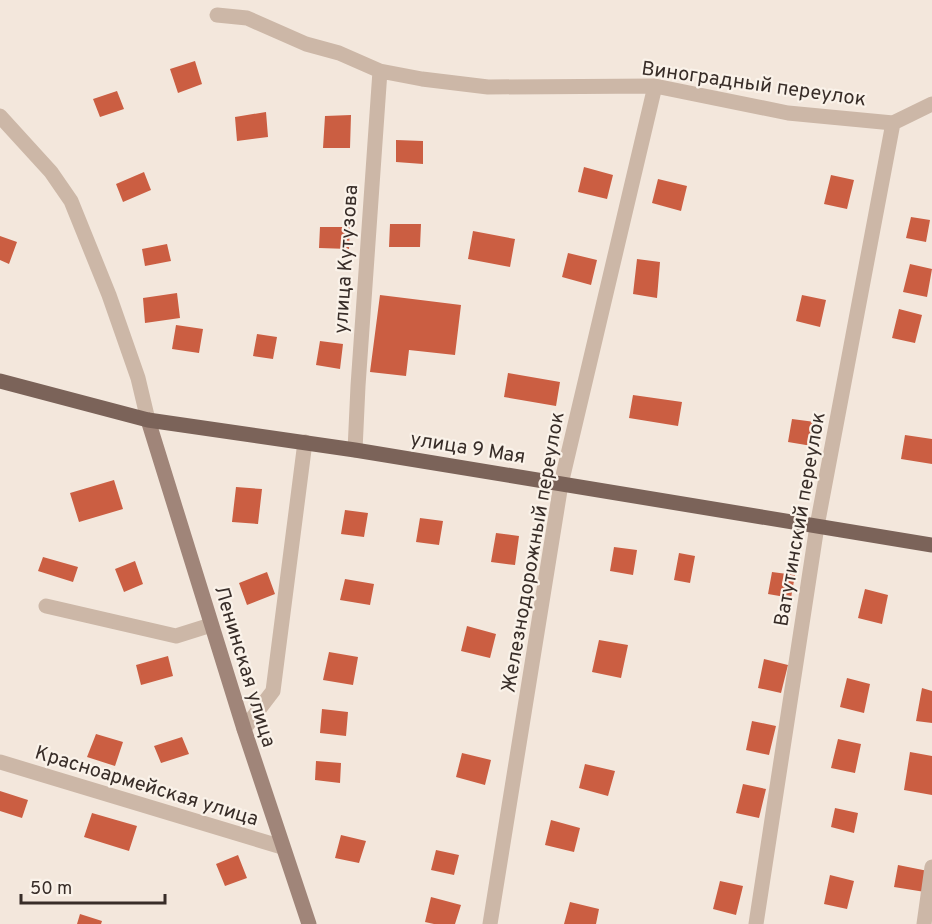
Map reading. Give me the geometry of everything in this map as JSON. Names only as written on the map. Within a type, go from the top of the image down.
[{"type":"main road","name":"улица 9 Мая","points":[[0,381],[148,420],[356,450],[932,545]]},
{"type":"main road","name":"Ленинская улица","points":[[148,420],[244,729],[309,924]]},
{"type":"street","name":"Виноградный переулок","points":[[217,15],[247,18],[306,44],[339,53],[380,71],[422,79],[488,87],[656,86],[788,112],[893,123]]},
{"type":"street","name":"улица Кутузова","points":[[356,450],[358,374],[380,71]]},
{"type":"street","name":"Железнодорожный переулок","points":[[490,924],[561,483],[656,86]]},
{"type":"street","points":[[893,123],[932,104]]},
{"type":"street","points":[[0,116],[51,172],[71,201],[109,295],[138,378],[148,420]]},
{"type":"street","name":"Ватутинский переулок","points":[[756,924],[817,526],[893,123]]},
{"type":"street","points":[[244,729],[273,691],[305,442]]},
{"type":"street","points":[[46,606],[176,636],[211,625]]},
{"type":"street","name":"Красноармейская улица","points":[[0,762],[282,847]]},
{"type":"street","points":[[924,924],[932,867]]},
{"type":"building","points":[[195,61],[202,84],[178,93],[170,69]]},
{"type":"building","points":[[117,91],[124,109],[100,117],[93,99]]},
{"type":"building","points":[[266,112],[268,137],[237,141],[235,117]]},
{"type":"building","points":[[351,115],[350,148],[323,148],[325,116]]},
{"type":"building","points":[[396,140],[423,141],[423,164],[396,162]]},
{"type":"building","points":[[584,167],[613,175],[607,199],[578,192]]},
{"type":"building","points":[[144,172],[151,190],[123,202],[116,184]]},
{"type":"building","points":[[831,175],[854,180],[847,209],[824,204]]},
{"type":"building","points":[[658,179],[687,186],[681,211],[652,203]]},
{"type":"building","points":[[911,217],[930,220],[926,242],[906,238]]},
{"type":"building","points":[[390,224],[421,224],[420,247],[389,247]]},
{"type":"building","points":[[320,227],[350,227],[349,249],[319,248]]},
{"type":"building","points":[[473,231],[515,239],[510,267],[468,259]]},
{"type":"building","points":[[0,236],[17,242],[9,264],[0,260]]},
{"type":"building","points":[[167,244],[171,261],[145,266],[142,249]]},
{"type":"building","points":[[568,253],[597,260],[591,285],[562,277]]},
{"type":"building","points":[[637,259],[660,262],[657,298],[633,294]]},
{"type":"building","points":[[910,264],[932,269],[927,297],[903,292]]},
{"type":"building","points":[[177,293],[180,318],[145,323],[143,298]]},
{"type":"building","points":[[380,295],[461,305],[455,355],[409,350],[406,376],[370,372]]},
{"type":"building","points":[[802,295],[826,300],[820,327],[796,321]]},
{"type":"building","points":[[899,309],[922,315],[915,343],[892,338]]},
{"type":"building","points":[[176,325],[203,329],[199,353],[172,349]]},
{"type":"building","points":[[257,334],[277,337],[273,359],[253,356]]},
{"type":"building","points":[[320,341],[343,344],[340,369],[316,365]]},
{"type":"building","points":[[508,373],[560,382],[556,406],[504,397]]},
{"type":"building","points":[[633,395],[682,402],[678,426],[629,418]]},
{"type":"building","points":[[792,419],[815,422],[812,446],[788,442]]},
{"type":"building","points":[[905,435],[932,439],[932,464],[901,459]]},
{"type":"building","points":[[114,480],[123,509],[79,522],[70,493]]},
{"type":"building","points":[[236,487],[262,489],[258,524],[232,522]]},
{"type":"building","points":[[345,510],[368,513],[364,537],[341,534]]},
{"type":"building","points":[[420,518],[443,521],[439,545],[416,542]]},
{"type":"building","points":[[496,533],[519,536],[515,565],[491,562]]},
{"type":"building","points":[[614,547],[637,550],[633,575],[610,571]]},
{"type":"building","points":[[679,553],[695,556],[690,583],[674,580]]},
{"type":"building","points":[[43,557],[78,567],[73,582],[38,571]]},
{"type":"building","points":[[135,561],[143,584],[124,592],[115,569]]},
{"type":"building","points":[[267,572],[275,594],[247,605],[239,583]]},
{"type":"building","points":[[772,572],[795,575],[791,598],[768,594]]},
{"type":"building","points":[[345,579],[374,584],[370,605],[340,600]]},
{"type":"building","points":[[865,589],[888,595],[882,624],[858,618]]},
{"type":"building","points":[[467,626],[496,634],[490,658],[461,651]]},
{"type":"building","points":[[599,640],[628,645],[621,678],[592,672]]},
{"type":"building","points":[[329,652],[358,657],[353,685],[323,680]]},
{"type":"building","points":[[168,656],[173,676],[141,685],[136,665]]},
{"type":"building","points":[[764,659],[788,665],[781,693],[758,688]]},
{"type":"building","points":[[847,678],[870,684],[864,713],[840,707]]},
{"type":"building","points":[[922,688],[932,691],[932,723],[916,721]]},
{"type":"building","points":[[322,709],[348,712],[346,736],[320,733]]},
{"type":"building","points":[[752,721],[776,726],[769,755],[746,750]]},
{"type":"building","points":[[96,734],[123,742],[115,766],[87,757]]},
{"type":"building","points":[[182,737],[189,754],[161,763],[154,746]]},
{"type":"building","points":[[838,739],[861,744],[855,773],[831,768]]},
{"type":"building","points":[[910,752],[932,756],[932,795],[904,790]]},
{"type":"building","points":[[462,753],[491,760],[485,785],[456,777]]},
{"type":"building","points":[[316,761],[341,763],[340,783],[315,780]]},
{"type":"building","points":[[585,764],[615,771],[608,796],[579,788]]},
{"type":"building","points":[[743,784],[766,789],[759,818],[736,813]]},
{"type":"building","points":[[0,791],[28,800],[22,818],[0,811]]},
{"type":"building","points":[[835,808],[858,813],[854,833],[831,827]]},
{"type":"building","points":[[92,813],[137,826],[129,851],[84,837]]},
{"type":"building","points":[[551,820],[580,828],[574,852],[545,845]]},
{"type":"building","points":[[341,835],[366,841],[359,863],[335,858]]},
{"type":"building","points":[[436,850],[459,855],[454,875],[431,870]]},
{"type":"building","points":[[238,855],[247,878],[225,886],[216,864]]},
{"type":"building","points":[[898,865],[928,871],[925,892],[894,887]]},
{"type":"building","points":[[830,875],[854,881],[847,909],[824,904]]},
{"type":"building","points":[[720,881],[743,886],[736,915],[713,909]]},
{"type":"building","points":[[431,897],[461,905],[455,924],[425,922]]},
{"type":"building","points":[[570,902],[599,909],[596,924],[564,924]]},
{"type":"building","points":[[80,914],[102,921],[101,924],[77,924]]}]
